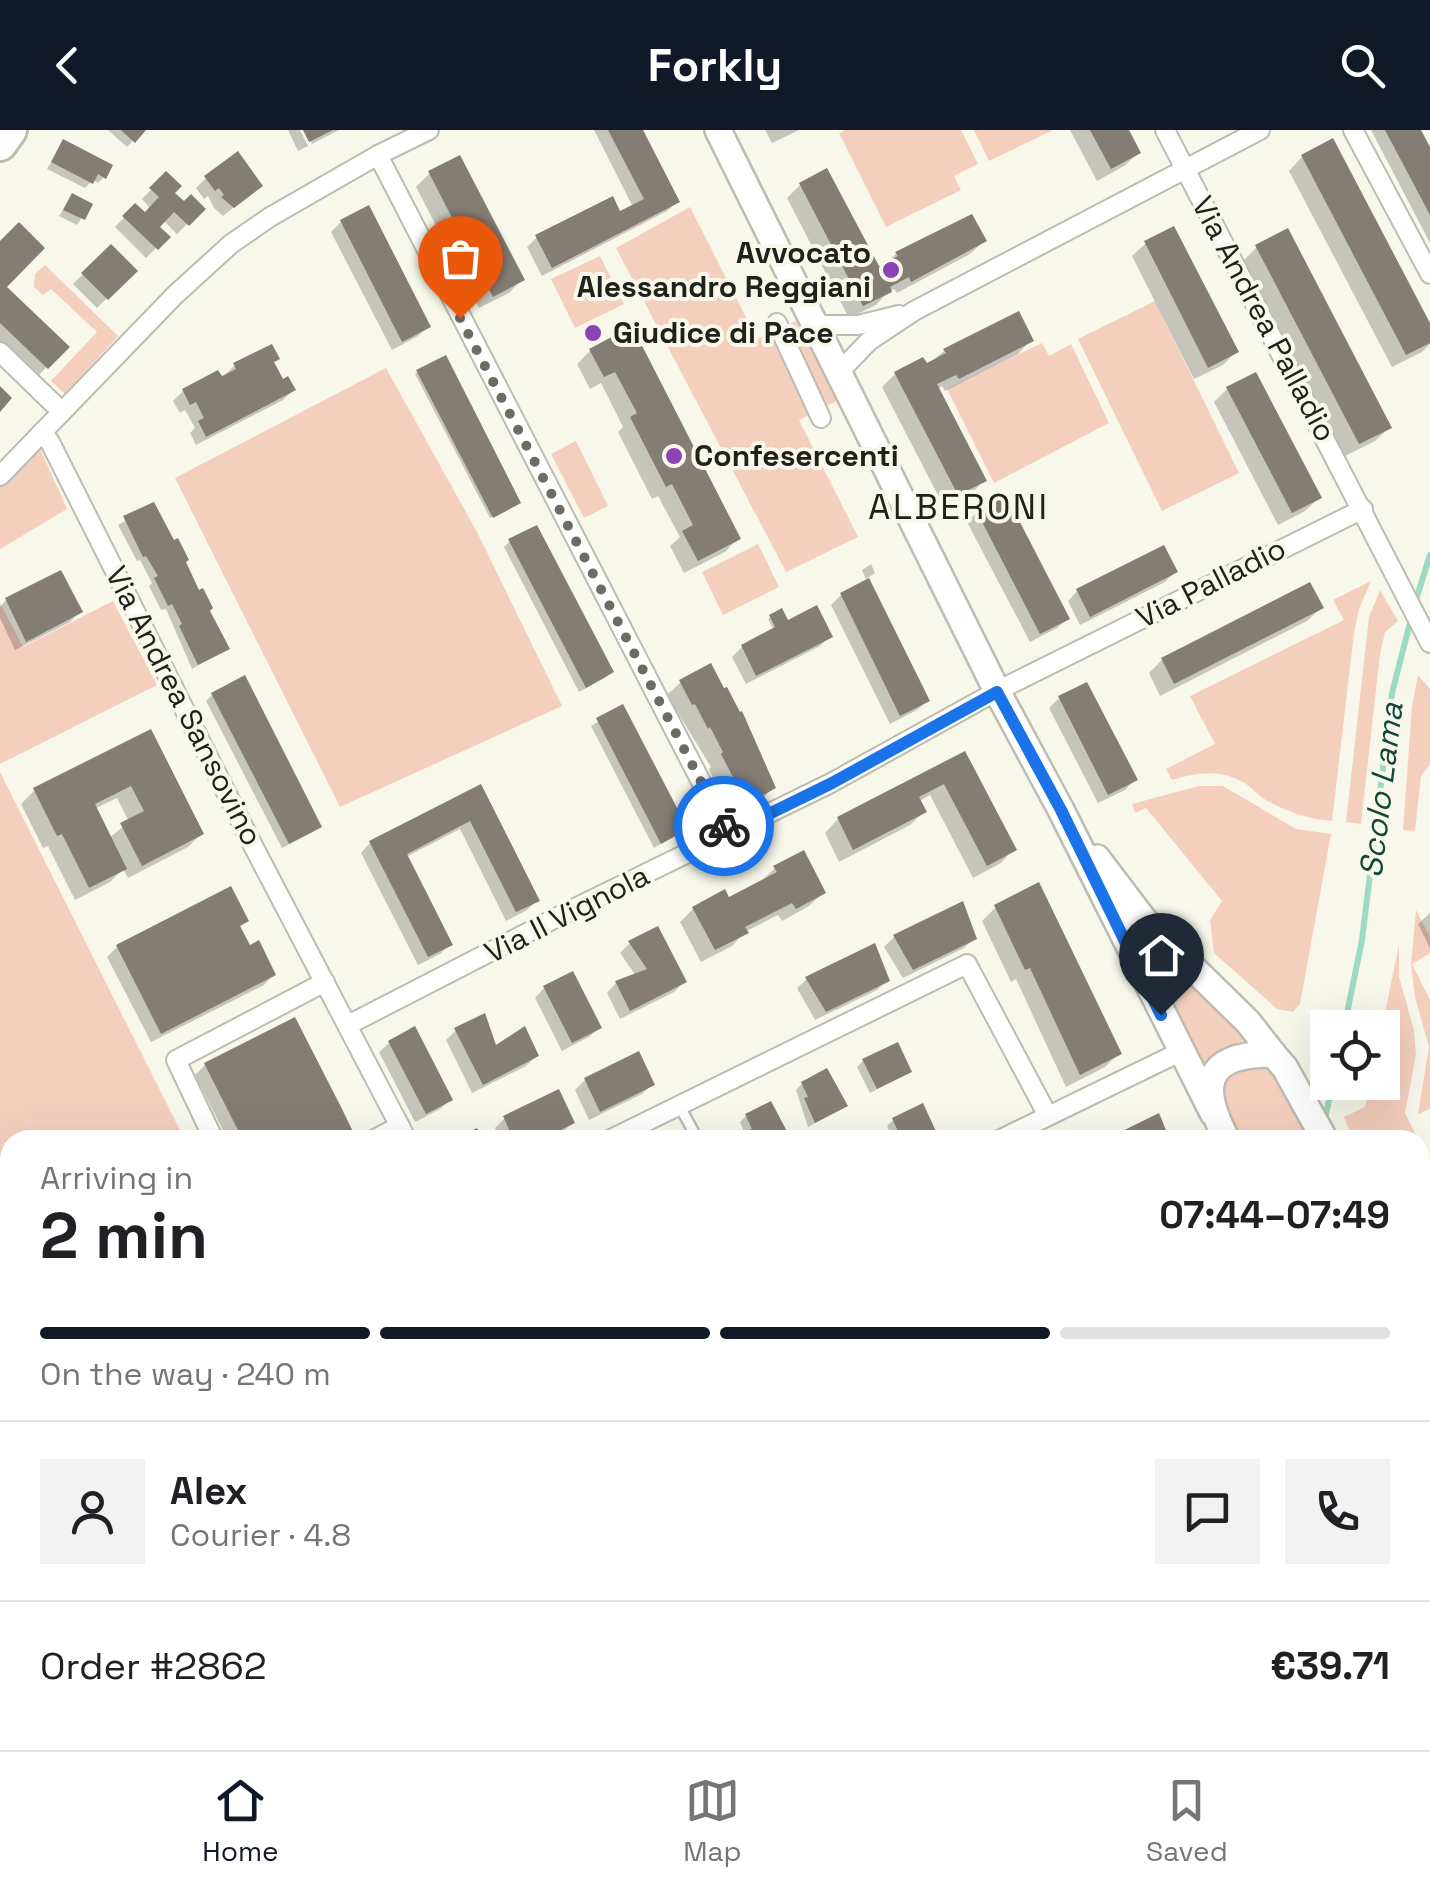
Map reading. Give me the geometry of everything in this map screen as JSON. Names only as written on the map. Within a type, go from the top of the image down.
[{"type":"highway","points":[[0,144],[10,130]]},
{"type":"main road","points":[[718,130],[997,692],[1061,810],[1222,1130]]},
{"type":"main road","points":[[1061,810],[1144,920],[1248,1022],[1285,1068],[1319,1130]]},
{"type":"main road","points":[[1213,1113],[1210,1090],[1214,1072],[1230,1058],[1272,1054]]},
{"type":"street","points":[[0,476],[175,295],[231,244],[270,217],[428,130]]},
{"type":"street","name":"Via Andrea Palladio","points":[[1165,130],[1363,508]]},
{"type":"street","points":[[840,371],[869,341],[914,311],[1260,130]]},
{"type":"street","points":[[1353,130],[1430,274]]},
{"type":"street","points":[[378,155],[728,834]]},
{"type":"street","points":[[816,325],[858,325],[914,311]]},
{"type":"street","points":[[777,322],[821,418]]},
{"type":"street","points":[[0,352],[62,412]]},
{"type":"street","name":"Via Andrea Sansovino","points":[[42,432],[402,1130]]},
{"type":"street","points":[[1363,508],[1430,643]]},
{"type":"street","name":"Via Palladio","points":[[997,692],[1363,508]]},
{"type":"street","name":"Via Il Vignola","points":[[348,1025],[575,908],[832,783],[997,692]]},
{"type":"street","points":[[631,1130],[966,964],[1048,1116]]},
{"type":"street","points":[[209,1130],[176,1060],[326,982]]},
{"type":"street","points":[[1019,1130],[1180,1052]]},
{"type":"lane","points":[[680,1107],[693,1130]]},
{"type":"shaded area","points":[[961,130],[978,164],[954,176],[961,190],[886,227],[839,133]]},
{"type":"shaded area","points":[[974,130],[1053,130],[989,161]]},
{"type":"shaded area","points":[[690,207],[757,339],[796,321],[837,401],[799,420],[858,537],[786,572],[616,248]]},
{"type":"shaded area","points":[[600,256],[624,304],[575,328],[551,279]]},
{"type":"shaded area","points":[[45,265],[118,336],[65,394],[51,381],[97,332],[51,289],[43,295],[34,287],[35,274]]},
{"type":"shaded area","points":[[1155,301],[1239,473],[1162,511],[1078,339]]},
{"type":"shaded area","points":[[1042,343],[1049,356],[1071,344],[1109,423],[994,483],[947,389]]},
{"type":"shaded area","points":[[386,368],[477,532],[562,706],[340,807],[175,478]]},
{"type":"shaded area","points":[[576,441],[608,506],[584,518],[551,454]]},
{"type":"shaded area","points":[[39,446],[67,509],[0,549],[0,487]]},
{"type":"shaded area","points":[[758,544],[779,587],[723,615],[702,572]]},
{"type":"shaded area","points":[[1371,581],[1354,633],[1332,821],[1281,808],[1232,777],[1198,774],[1172,780],[1166,769],[1215,744],[1190,696],[1344,620],[1333,600]]},
{"type":"shaded area","points":[[1380,590],[1398,621],[1385,632],[1380,654],[1361,824],[1346,822],[1369,617]]},
{"type":"shaded area","points":[[113,601],[157,685],[0,764],[0,603],[23,647]]},
{"type":"shaded area","points":[[1418,675],[1430,689],[1430,764],[1421,776],[1415,831],[1403,830]]},
{"type":"shaded area","points":[[0,772],[180,1130],[0,1130]]},
{"type":"shaded area","points":[[1199,786],[1223,786],[1296,829],[1331,834],[1300,1004],[1293,1012],[1277,1009],[1214,953],[1210,920],[1222,901],[1146,808],[1135,813],[1132,804]]},
{"type":"shaded area","points":[[1416,910],[1430,937],[1430,953],[1412,964],[1430,1000],[1430,1109],[1418,1114],[1429,1047],[1415,997],[1411,964]]},
{"type":"shaded area","points":[[1131,921],[1256,1039],[1226,1048],[1203,1071]]},
{"type":"shaded area","points":[[1399,945],[1399,977],[1414,1030],[1416,1055],[1405,1113],[1413,1130],[1349,1130],[1344,1117],[1365,1107],[1367,1100],[1400,1100],[1400,1010],[1386,1010]]},
{"type":"shaded area","points":[[1268,1066],[1276,1071],[1305,1130],[1234,1130],[1222,1094],[1234,1068]]},
{"type":"building","points":[[121,130],[146,130],[135,143]]},
{"type":"building","points":[[303,130],[333,130],[309,142]]},
{"type":"building","points":[[608,130],[643,130],[680,202],[552,268],[535,235],[613,196],[620,211],[644,199]]},
{"type":"building","points":[[1090,130],[1129,130],[1141,153],[1111,169]]},
{"type":"building","points":[[1385,130],[1421,130],[1430,147],[1430,215]]},
{"type":"building","points":[[1333,138],[1430,323],[1430,343],[1406,355],[1301,155]]},
{"type":"building","points":[[63,139],[113,165],[106,179],[98,174],[93,184],[51,162]]},
{"type":"building","points":[[238,151],[263,186],[234,208],[204,176]]},
{"type":"building","points":[[460,155],[525,280],[493,297],[428,171]]},
{"type":"building","points":[[827,168],[879,266],[898,256],[895,252],[972,214],[987,241],[911,282],[909,277],[890,287],[892,292],[863,306],[799,183]]},
{"type":"building","points":[[166,171],[182,186],[175,193],[184,201],[191,194],[206,209],[189,226],[174,212],[160,227],[171,237],[158,250],[122,216],[135,203],[145,212],[159,197],[149,188]]},
{"type":"building","points":[[72,193],[93,204],[85,220],[63,210]]},
{"type":"building","points":[[369,205],[431,327],[402,342],[340,220]]},
{"type":"building","points":[[19,222],[45,248],[7,287],[70,347],[48,369],[0,323],[0,241]]},
{"type":"building","points":[[1174,226],[1239,352],[1208,368],[1144,241]]},
{"type":"building","points":[[1288,228],[1392,428],[1359,444],[1255,245]]},
{"type":"building","points":[[111,244],[138,271],[108,300],[81,273]]},
{"type":"building","points":[[1019,311],[1034,341],[959,379],[956,375],[937,384],[987,481],[958,495],[894,372],[923,357],[927,363],[946,353],[943,349]]},
{"type":"building","name":"Confesercenti","points":[[632,326],[741,539],[698,561],[682,531],[693,525],[672,484],[666,487],[630,417],[637,413],[615,372],[604,377],[589,349]]},
{"type":"building","points":[[272,344],[280,359],[274,362],[283,379],[288,376],[296,390],[206,437],[198,421],[204,418],[196,402],[190,405],[182,389],[218,370],[222,376],[236,369],[233,363]]},
{"type":"building","points":[[446,355],[521,503],[493,518],[416,370]]},
{"type":"building","points":[[1256,372],[1322,498],[1292,513],[1226,387]]},
{"type":"building","points":[[0,386],[12,398],[0,412]]},
{"type":"building","points":[[1006,495],[1070,619],[1040,634],[976,510]]},
{"type":"building","points":[[154,502],[174,540],[178,538],[199,590],[203,588],[230,649],[198,665],[172,604],[168,606],[154,578],[158,576],[143,557],[123,516]]},
{"type":"building","points":[[537,525],[614,672],[586,688],[508,539]]},
{"type":"building","points":[[1164,545],[1178,572],[1090,617],[1076,589]]},
{"type":"building","points":[[61,570],[83,612],[26,642],[5,598]]},
{"type":"building","points":[[869,578],[930,701],[900,716],[840,593]]},
{"type":"building","points":[[1310,582],[1324,608],[1174,684],[1161,658]]},
{"type":"building","points":[[817,605],[833,637],[756,676],[741,645],[775,627],[769,615],[782,608],[788,620]]},
{"type":"building","points":[[711,663],[742,711],[776,788],[746,804],[731,780],[734,779],[710,727],[679,680]]},
{"type":"building","points":[[245,675],[322,827],[289,844],[211,693]]},
{"type":"building","points":[[1087,682],[1138,780],[1108,795],[1058,696]]},
{"type":"building","points":[[623,704],[688,829],[661,844],[596,718]]},
{"type":"building","points":[[151,729],[204,834],[142,866],[120,823],[144,811],[131,786],[95,804],[127,869],[89,888],[33,788]]},
{"type":"building","points":[[965,751],[1017,850],[987,866],[944,784],[919,797],[927,812],[853,850],[837,817]]},
{"type":"building","points":[[481,784],[540,901],[516,912],[470,821],[407,854],[453,945],[428,957],[369,841]]},
{"type":"building","points":[[804,850],[826,893],[796,909],[792,903],[745,927],[749,933],[715,950],[692,907],[725,889],[729,897],[777,872],[773,866]]},
{"type":"building","points":[[1039,882],[1122,1054],[1080,1075],[1030,968],[1025,970],[994,905]]},
{"type":"building","points":[[231,886],[249,921],[240,926],[250,945],[259,940],[276,975],[161,1034],[116,945]]},
{"type":"building","points":[[963,901],[977,939],[913,970],[893,935]]},
{"type":"building","points":[[658,926],[687,982],[630,1011],[615,981],[647,969],[628,941]]},
{"type":"building","points":[[875,943],[890,981],[826,1012],[805,977]]},
{"type":"building","points":[[573,971],[602,1028],[572,1043],[543,986]]},
{"type":"building","points":[[485,1013],[496,1045],[525,1026],[539,1056],[483,1085],[454,1028]]},
{"type":"building","points":[[295,1017],[352,1130],[238,1130],[204,1063]]},
{"type":"building","points":[[415,1026],[453,1100],[426,1114],[388,1041]]},
{"type":"building","points":[[898,1042],[912,1072],[877,1089],[862,1059]]},
{"type":"building","points":[[639,1051],[655,1085],[600,1112],[584,1078]]},
{"type":"building","points":[[827,1068],[848,1106],[815,1123],[801,1082]]},
{"type":"building","points":[[559,1089],[575,1123],[561,1130],[509,1130],[503,1116]]},
{"type":"building","points":[[771,1101],[786,1130],[750,1130],[745,1114]]},
{"type":"building","points":[[923,1103],[935,1130],[897,1130],[892,1118]]},
{"type":"building","points":[[1159,1113],[1166,1130],[1124,1130]]},
{"type":"waterway","name":"Scolo Lama","points":[[1415,603],[1430,555]]},
{"type":"waterway","name":"Scolo Lama","points":[[1348,1010],[1362,940],[1392,693],[1412,615]]},
{"type":"waterway","name":"Scolo Lama","points":[[1324,1123],[1329,1100]]},
{"type":"way so far","points":[[460,318],[724,826]]},
{"type":"place","name":"Avvocato Alessandro Reggiani","points":[[891,270]]},
{"type":"place","name":"Giudice di Pace","points":[[593,333]]},
{"type":"place","name":"Confesercenti","points":[[674,456]]},
{"type":"district","name":"ALBERONI","points":[[959,507]]},
{"type":"route","points":[[724,826],[728,834],[832,783],[997,692],[1061,810],[1161,1015]]}]
